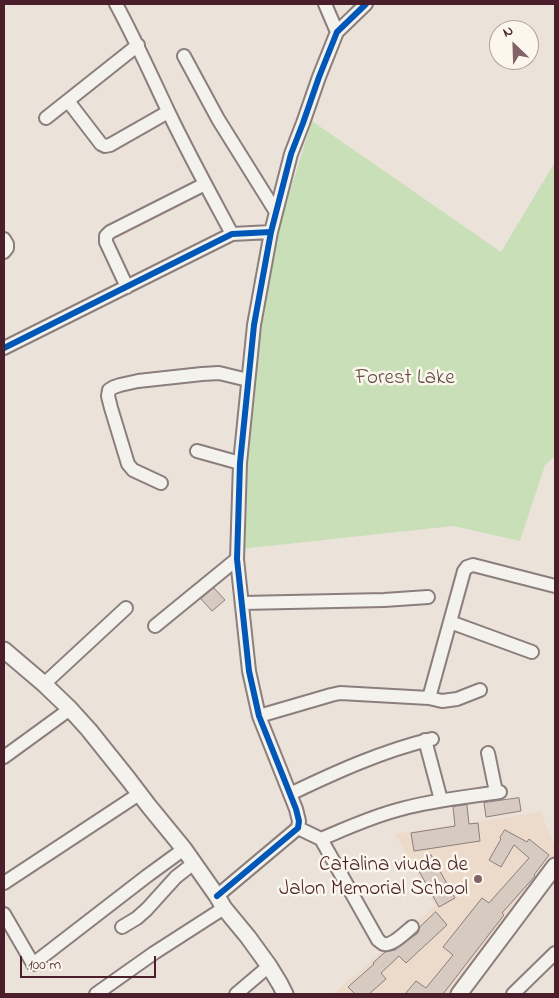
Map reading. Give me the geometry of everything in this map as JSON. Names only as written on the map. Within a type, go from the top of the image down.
[{"type":"main road","points":[[5,653],[44,684],[89,730],[184,849],[269,966],[285,994]]},
{"type":"main road","points":[[459,994],[555,866]]},
{"type":"street","points":[[116,4],[138,45],[168,112],[232,234]]},
{"type":"street","points":[[325,4],[337,32]]},
{"type":"street","points":[[96,994],[221,902],[298,828],[299,821],[296,809],[259,716],[249,672],[237,559],[240,463],[254,325],[271,232],[291,154],[318,77],[337,32],[366,4]]},
{"type":"street","points":[[46,118],[138,45]]},
{"type":"street","points":[[184,56],[218,120],[276,212]]},
{"type":"street","points":[[68,101],[101,144],[105,146],[168,112]]},
{"type":"street","points":[[126,287],[106,242],[106,236],[110,232],[205,184]]},
{"type":"street","points":[[4,348],[232,234],[271,232]]},
{"type":"street","points":[[4,239],[7,248],[4,252]]},
{"type":"street","points":[[161,483],[133,470],[128,464],[111,408],[108,396],[109,390],[120,385],[138,381],[202,374],[219,374],[248,380]]},
{"type":"street","points":[[197,451],[240,463]]},
{"type":"street","points":[[155,626],[237,559]]},
{"type":"street","points":[[429,698],[464,571],[467,567],[472,565],[555,586]]},
{"type":"street","points":[[242,603],[384,600],[428,597]]},
{"type":"street","points":[[44,684],[126,608]]},
{"type":"street","points":[[450,622],[532,652]]},
{"type":"street","points":[[259,716],[331,695],[429,698],[442,701],[456,699],[480,690]]},
{"type":"street","points":[[4,757],[70,709]]},
{"type":"street","points":[[290,794],[372,757],[428,739],[441,800]]},
{"type":"street","points":[[321,839],[365,820],[399,809],[441,800],[498,792],[488,753]]},
{"type":"street","points":[[4,882],[139,794]]},
{"type":"street","points":[[298,828],[321,839],[382,944],[387,945],[395,941],[412,927]]},
{"type":"street","points":[[4,914],[33,964],[184,849]]},
{"type":"street","points":[[122,927],[147,910],[176,877],[194,863]]},
{"type":"street","points":[[513,994],[555,953]]},
{"type":"street","points":[[236,994],[269,966]]},
{"type":"shaded area","name":"Catalina viuda de Jalon Memorial School","points":[[541,812],[555,848],[555,853],[449,994],[333,994],[435,906],[395,834]]},
{"type":"green space","name":"Forest Lake","points":[[312,121],[501,252],[555,162],[555,456],[545,465],[520,541],[453,526],[240,549],[244,454],[274,242]]},
{"type":"building","points":[[214,588],[225,600],[212,611],[201,599]]},
{"type":"building","points":[[519,798],[521,811],[486,817],[484,803]]},
{"type":"building","points":[[467,805],[469,824],[478,823],[480,841],[414,851],[411,833],[455,826],[453,807]]},
{"type":"building","points":[[505,830],[527,842],[529,839],[549,855],[535,876],[502,913],[504,915],[443,994],[405,994],[416,981],[426,988],[453,955],[443,947],[482,898],[489,903],[529,858],[514,845],[501,867],[489,860]]},
{"type":"building","points":[[431,855],[455,898],[439,907],[415,864]]},
{"type":"building","points":[[436,912],[447,925],[406,963],[399,956],[381,973],[386,979],[369,994],[355,994],[348,987],[385,952],[395,950],[418,933],[420,927]]},
{"type":"cycle path","points":[[217,896],[298,828],[299,821],[296,809],[259,716],[249,671],[237,559],[240,463],[254,325],[271,232],[291,154],[337,32],[366,4]]},
{"type":"cycle path","points":[[4,348],[232,234],[271,232]]},
{"type":"place","name":"Catalina viuda de Jalon Memorial School","points":[[478,879]]}]
